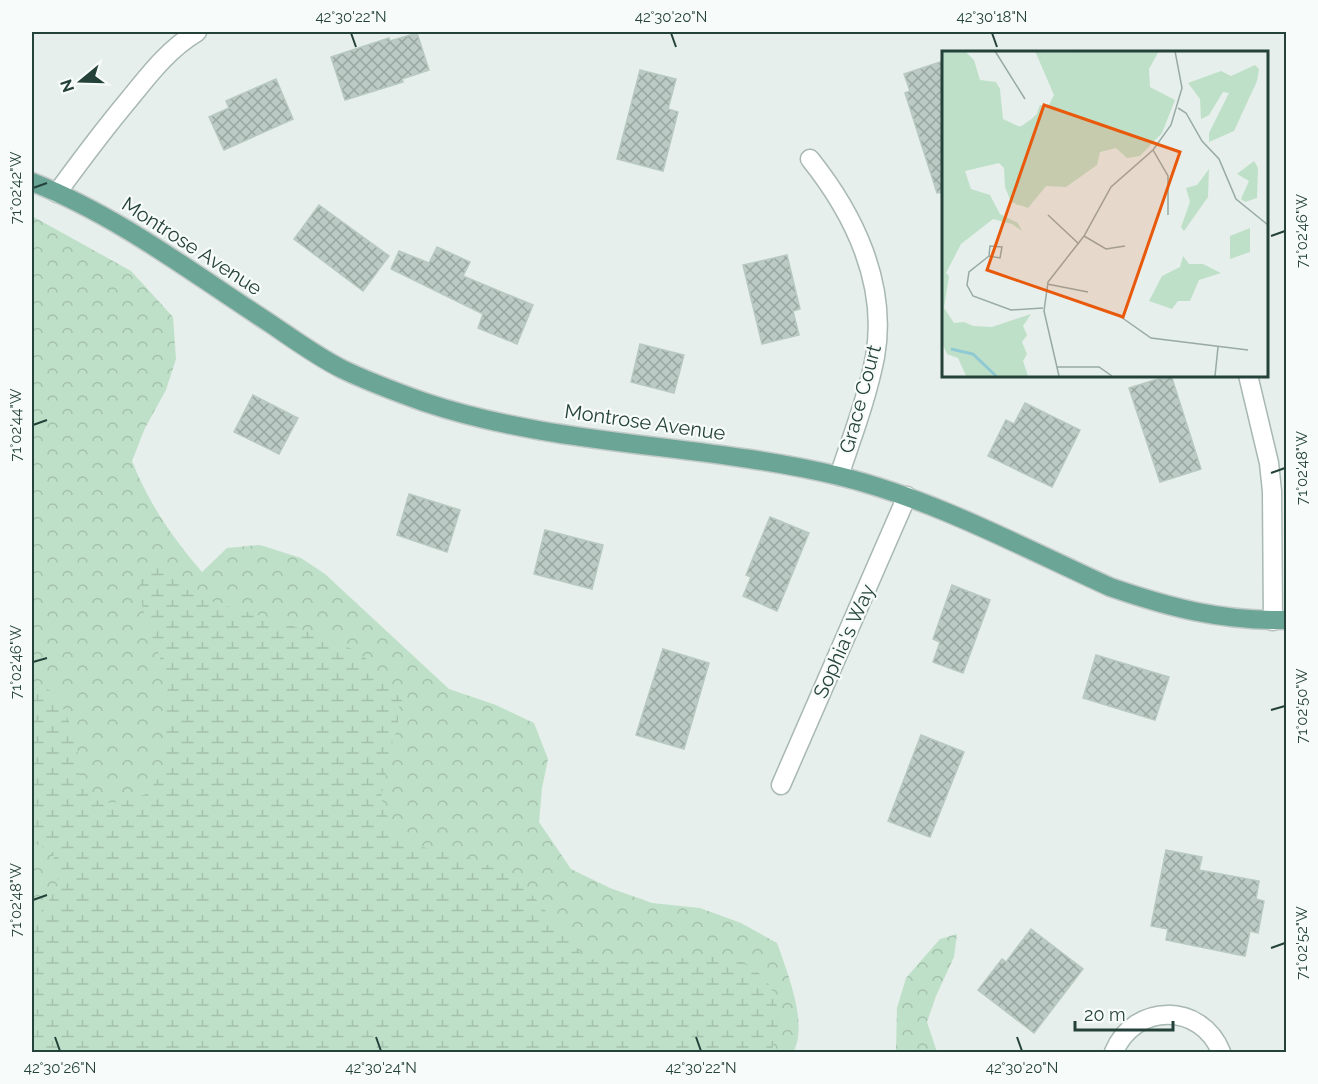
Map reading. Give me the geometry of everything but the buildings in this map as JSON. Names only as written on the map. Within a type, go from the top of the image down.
[{"type":"main road","name":"Montrose Avenue","points":[[32,183],[100,214],[169,255],[324,359],[405,395],[463,414],[533,428],[778,464],[839,476],[907,496],[1144,599],[1207,615],[1235,619],[1280,620]]},
{"type":"street","points":[[57,193],[93,143],[155,68],[172,50],[197,32]]},
{"type":"street","name":"Grace Court","points":[[810,159],[832,187],[852,224],[869,265],[874,289],[877,333],[875,357],[864,400],[839,476]]},
{"type":"street","points":[[1248,376],[1269,463],[1280,620]]},
{"type":"street","name":"Sophia's Way","points":[[780,785],[907,496]]},
{"type":"street","points":[[1114,1053],[1129,1029],[1140,1021],[1165,1015],[1187,1018],[1198,1024],[1215,1040],[1221,1053]]},
{"type":"green space","points":[[32,216],[131,271],[173,317],[176,359],[166,390],[145,428],[132,461],[162,520],[202,572],[227,548],[260,545],[301,558],[325,574],[449,689],[496,705],[534,723],[548,759],[542,788],[539,822],[571,869],[610,888],[652,903],[700,908],[741,923],[777,943],[791,983],[798,1013],[799,1028],[793,1052],[32,1052]]},
{"type":"green space","points":[[156,561],[170,571],[176,580],[196,597],[285,623],[352,649],[367,659],[402,700],[398,710],[398,727],[392,744],[381,798],[393,831],[418,846],[469,858],[501,870],[535,898],[583,956],[597,961],[655,961],[713,955],[740,961],[760,974],[771,987],[777,1006],[778,1031],[771,1052],[32,1052],[32,922],[47,904],[59,883],[54,866],[54,856],[32,842],[32,682],[57,694],[76,738],[78,753],[76,765],[89,796],[102,803],[123,802],[146,794],[164,771],[168,681],[143,610],[140,591],[141,569]]},
{"type":"green space","points":[[957,934],[954,957],[927,1022],[937,1052],[896,1052],[897,1008],[906,978],[940,939]]}]
